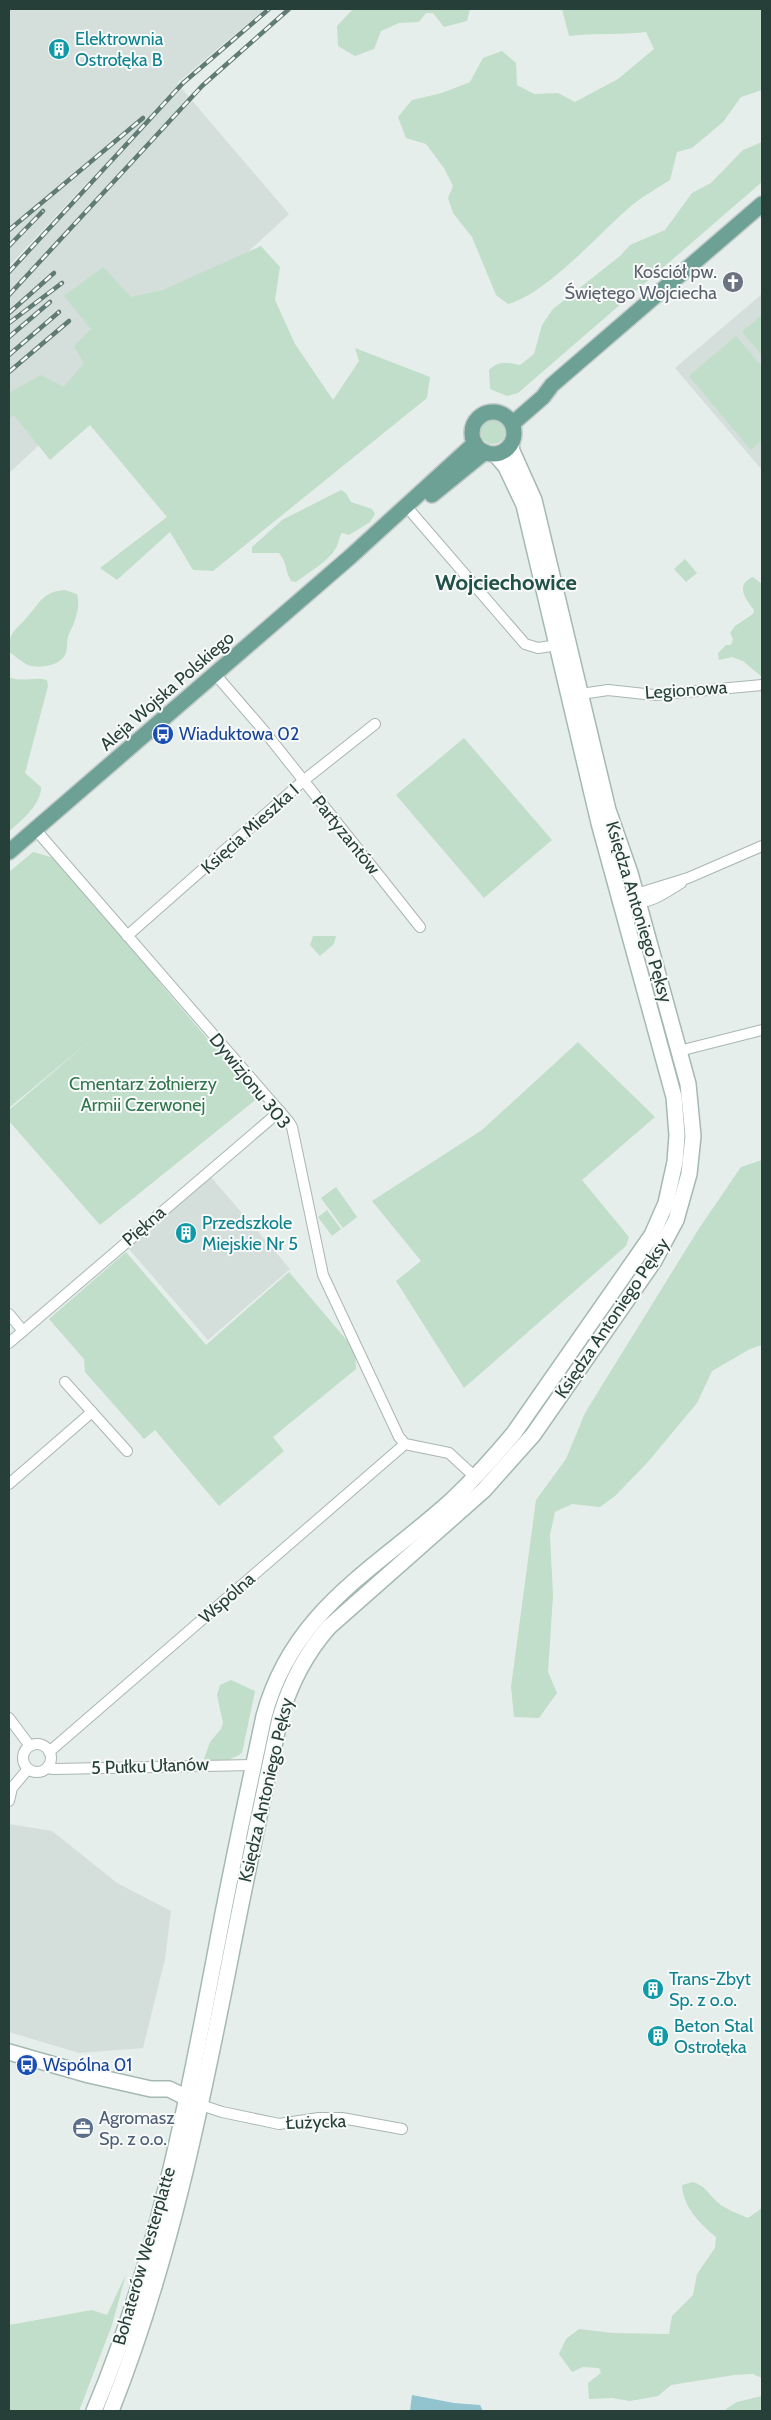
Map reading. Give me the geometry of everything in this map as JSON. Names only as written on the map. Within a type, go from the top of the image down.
[{"type":"main road","points":[[509,420],[543,397],[552,385],[762,204]]},
{"type":"main road","points":[[493,412],[509,420],[514,434],[511,444],[504,451],[485,450],[472,428],[477,419],[493,412]]},
{"type":"main road","name":"Księdza Antoniego Pęksy","points":[[201,2105],[280,1718],[294,1678],[315,1644],[340,1615],[461,1512],[515,1457],[547,1415],[654,1261],[676,1220],[686,1191],[691,1160],[692,1113],[679,1051],[637,898],[608,810],[534,500],[512,451],[511,444]]},
{"type":"main road","name":"Księdza Antoniego Pęksy","points":[[186,2099],[264,1716],[274,1684],[287,1657],[310,1625],[330,1604],[451,1500],[475,1477],[525,1419],[638,1257],[654,1229],[670,1186],[677,1135],[674,1097],[599,822],[524,506],[506,467],[485,450]]},
{"type":"main road","name":"Aleja Wojska Polskiego","points":[[350,557],[412,513],[485,450]]},
{"type":"main road","name":"Aleja Wojska Polskiego","points":[[9,852],[350,557],[485,450]]},
{"type":"main road","points":[[9,2052],[89,2075],[150,2089],[169,2089],[201,2105]]},
{"type":"main road","name":"Bohaterów Westerplatte","points":[[94,2411],[139,2288],[162,2207],[186,2099]]},
{"type":"main road","name":"Bohaterów Westerplatte","points":[[110,2411],[155,2289],[177,2210],[201,2105]]},
{"type":"street","points":[[412,513],[525,644],[538,648],[558,645]]},
{"type":"street","name":"Partyzantów","points":[[215,674],[420,927]]},
{"type":"street","name":"Legionowa","points":[[581,694],[608,690],[654,694],[762,684]]},
{"type":"street","name":"Księcia Mieszka I","points":[[127,936],[302,781],[375,724]]},
{"type":"street","name":"Dywizjonu 303","points":[[35,829],[292,1127],[323,1275],[399,1437],[405,1444]]},
{"type":"street","points":[[621,901],[664,894],[688,878],[762,846]]},
{"type":"street","points":[[679,1051],[762,1030]]},
{"type":"street","name":"Piękna","points":[[9,1343],[280,1111]]},
{"type":"street","points":[[9,1314],[23,1331]]},
{"type":"street","points":[[65,1382],[127,1451]]},
{"type":"street","points":[[9,1484],[92,1412]]},
{"type":"street","points":[[405,1444],[449,1453],[475,1477]]},
{"type":"street","name":"Wspólna","points":[[50,1752],[405,1444]]},
{"type":"street","points":[[9,1718],[30,1746]]},
{"type":"street","points":[[39,1744],[50,1752],[51,1760],[47,1768],[36,1772],[28,1769],[23,1757],[30,1746],[39,1744]]},
{"type":"street","name":"5 Pułku Ułanów","points":[[47,1768],[254,1765]]},
{"type":"street","points":[[9,1801],[12,1788],[28,1769]]},
{"type":"street","name":"Łużycka","points":[[201,2105],[222,2112],[279,2124],[319,2118],[342,2118],[402,2129]]},
{"type":"shaded area","points":[[9,9],[265,9],[177,83],[289,214],[9,473],[9,270],[100,169],[9,266]]},
{"type":"shaded area","points":[[762,294],[762,470],[675,368]]},
{"type":"shaded area","points":[[211,1177],[290,1269],[208,1340],[128,1248]]},
{"type":"shaded area","points":[[9,1824],[52,1831],[117,1883],[171,1911],[165,1959],[143,2048],[79,2053],[9,2032]]},
{"type":"green space","points":[[353,9],[470,9],[467,21],[444,27],[433,13],[426,13],[419,22],[399,23],[381,31],[374,49],[355,56],[338,46],[337,26]]},
{"type":"green space","points":[[562,9],[762,9],[762,90],[741,97],[723,122],[692,148],[677,152],[670,180],[631,206],[540,288],[508,304],[496,295],[472,237],[453,213],[448,198],[453,186],[444,168],[426,144],[406,138],[398,117],[412,100],[442,93],[470,82],[483,58],[502,51],[516,63],[517,85],[534,94],[558,93],[575,102],[618,79],[654,49],[646,32],[569,36]]},
{"type":"green space","points":[[762,142],[762,182],[518,393],[507,396],[490,389],[489,370],[492,367],[504,363],[520,365],[534,354],[542,325],[553,309],[620,256],[630,245],[665,230],[692,193],[711,183],[743,150]]},
{"type":"green space","points":[[261,246],[280,267],[275,300],[295,344],[333,400],[359,361],[355,348],[430,377],[427,398],[213,571],[193,570],[170,532],[117,580],[100,568],[167,517],[90,425],[50,460],[14,415],[9,418],[9,393],[41,375],[64,387],[84,363],[74,346],[91,329],[64,296],[103,267],[131,297],[163,290]]},
{"type":"green space","points":[[762,315],[762,355],[742,332]]},
{"type":"green space","points":[[736,336],[762,367],[762,440],[751,450],[689,376]]},
{"type":"green space","points":[[493,420],[502,423],[505,432],[502,441],[493,444],[484,441],[481,432],[484,423]]},
{"type":"green space","points":[[341,490],[346,493],[351,502],[372,509],[375,514],[370,522],[349,535],[342,533],[333,553],[312,571],[296,582],[291,581],[279,553],[252,553],[252,547],[282,520]]},
{"type":"green space","points":[[685,559],[697,573],[686,582],[674,569]]},
{"type":"green space","points":[[753,577],[762,584],[762,677],[743,661],[732,657],[719,660],[718,653],[726,645],[731,645],[733,639],[730,633],[735,626],[753,614],[754,610],[743,592],[743,588],[744,584]]},
{"type":"green space","points":[[65,590],[77,594],[78,599],[78,609],[68,637],[66,653],[55,664],[38,667],[28,665],[9,652],[10,639],[16,629],[43,598],[52,593]]},
{"type":"green space","points":[[9,677],[14,679],[47,680],[48,686],[25,773],[41,787],[40,793],[30,812],[9,831]]},
{"type":"green space","points":[[464,738],[552,840],[484,898],[396,795]]},
{"type":"green space","name":"Cmentarz żołnierzy Armii Czerwonej","points":[[33,852],[54,858],[161,980],[159,982],[258,1098],[100,1225],[9,1121],[9,1110],[93,1038],[9,1108],[9,872]]},
{"type":"green space","points":[[313,936],[336,936],[334,944],[320,956],[310,945]]},
{"type":"green space","points":[[578,1042],[655,1117],[582,1180],[629,1237],[626,1246],[464,1388],[396,1281],[421,1261],[372,1201],[482,1130]]},
{"type":"green space","points":[[762,1160],[762,1345],[750,1349],[712,1371],[697,1403],[647,1463],[615,1496],[600,1507],[572,1504],[555,1512],[550,1535],[553,1596],[548,1672],[557,1693],[539,1718],[514,1717],[511,1687],[536,1500],[566,1459],[585,1413],[698,1230],[741,1167]]},
{"type":"green space","points":[[336,1187],[357,1217],[343,1228],[321,1198]]},
{"type":"green space","points":[[327,1210],[341,1229],[332,1236],[318,1217]]},
{"type":"green space","points":[[126,1252],[206,1345],[289,1272],[355,1350],[356,1369],[273,1437],[284,1451],[219,1506],[155,1430],[144,1439],[85,1372],[84,1359],[49,1319]]},
{"type":"green space","points":[[231,1680],[255,1691],[242,1753],[224,1761],[209,1761],[204,1759],[210,1742],[221,1729],[223,1723],[217,1695],[220,1685]]},
{"type":"green space","points":[[693,2182],[703,2187],[722,2206],[748,2218],[762,2208],[762,2378],[753,2374],[734,2375],[671,2385],[658,2396],[630,2401],[612,2398],[589,2399],[588,2383],[601,2373],[599,2368],[583,2367],[572,2372],[559,2354],[566,2339],[579,2329],[613,2333],[669,2334],[672,2316],[693,2295],[697,2274],[715,2248],[716,2237],[698,2221],[685,2201],[682,2185]]},
{"type":"green space","points":[[126,2274],[112,2325],[79,2411],[9,2411],[9,2325],[92,2310],[107,2315]]},
{"type":"green space","points":[[762,2396],[762,2411],[727,2411],[726,2409],[737,2402]]},
{"type":"water","points":[[412,2395],[454,2403],[480,2405],[483,2411],[410,2411]]},
{"type":"railway","points":[[9,272],[183,83],[269,9]]},
{"type":"railway","points":[[9,295],[202,86],[289,9]]},
{"type":"railway","points":[[9,230],[143,118]]},
{"type":"railway","points":[[9,246],[43,211]]},
{"type":"railway","points":[[9,313],[54,273]]},
{"type":"railway","points":[[9,323],[62,283]]},
{"type":"railway","points":[[9,337],[50,302]]},
{"type":"railway","points":[[9,355],[59,312]]},
{"type":"railway","points":[[9,372],[69,321]]},
{"type":"place","name":"Elektrownia Ostrołęka B","points":[[59,49]]},
{"type":"place","name":"Kościół pw. Świętego Wojciecha","points":[[733,282]]},
{"type":"place","name":"Wiaduktowa 02","points":[[163,734]]},
{"type":"place","name":"Przedszkole Miejskie Nr 5","points":[[186,1233]]},
{"type":"place","name":"Trans-Zbyt Sp. z o.o.","points":[[653,1989]]},
{"type":"place","name":"Beton Stal Ostrołęka","points":[[658,2036]]},
{"type":"place","name":"Wspólna 01","points":[[27,2065]]},
{"type":"place","name":"Agromasz Sp. z o.o.","points":[[83,2128]]},
{"type":"district","name":"Wojciechowice","points":[[506,582]]}]
